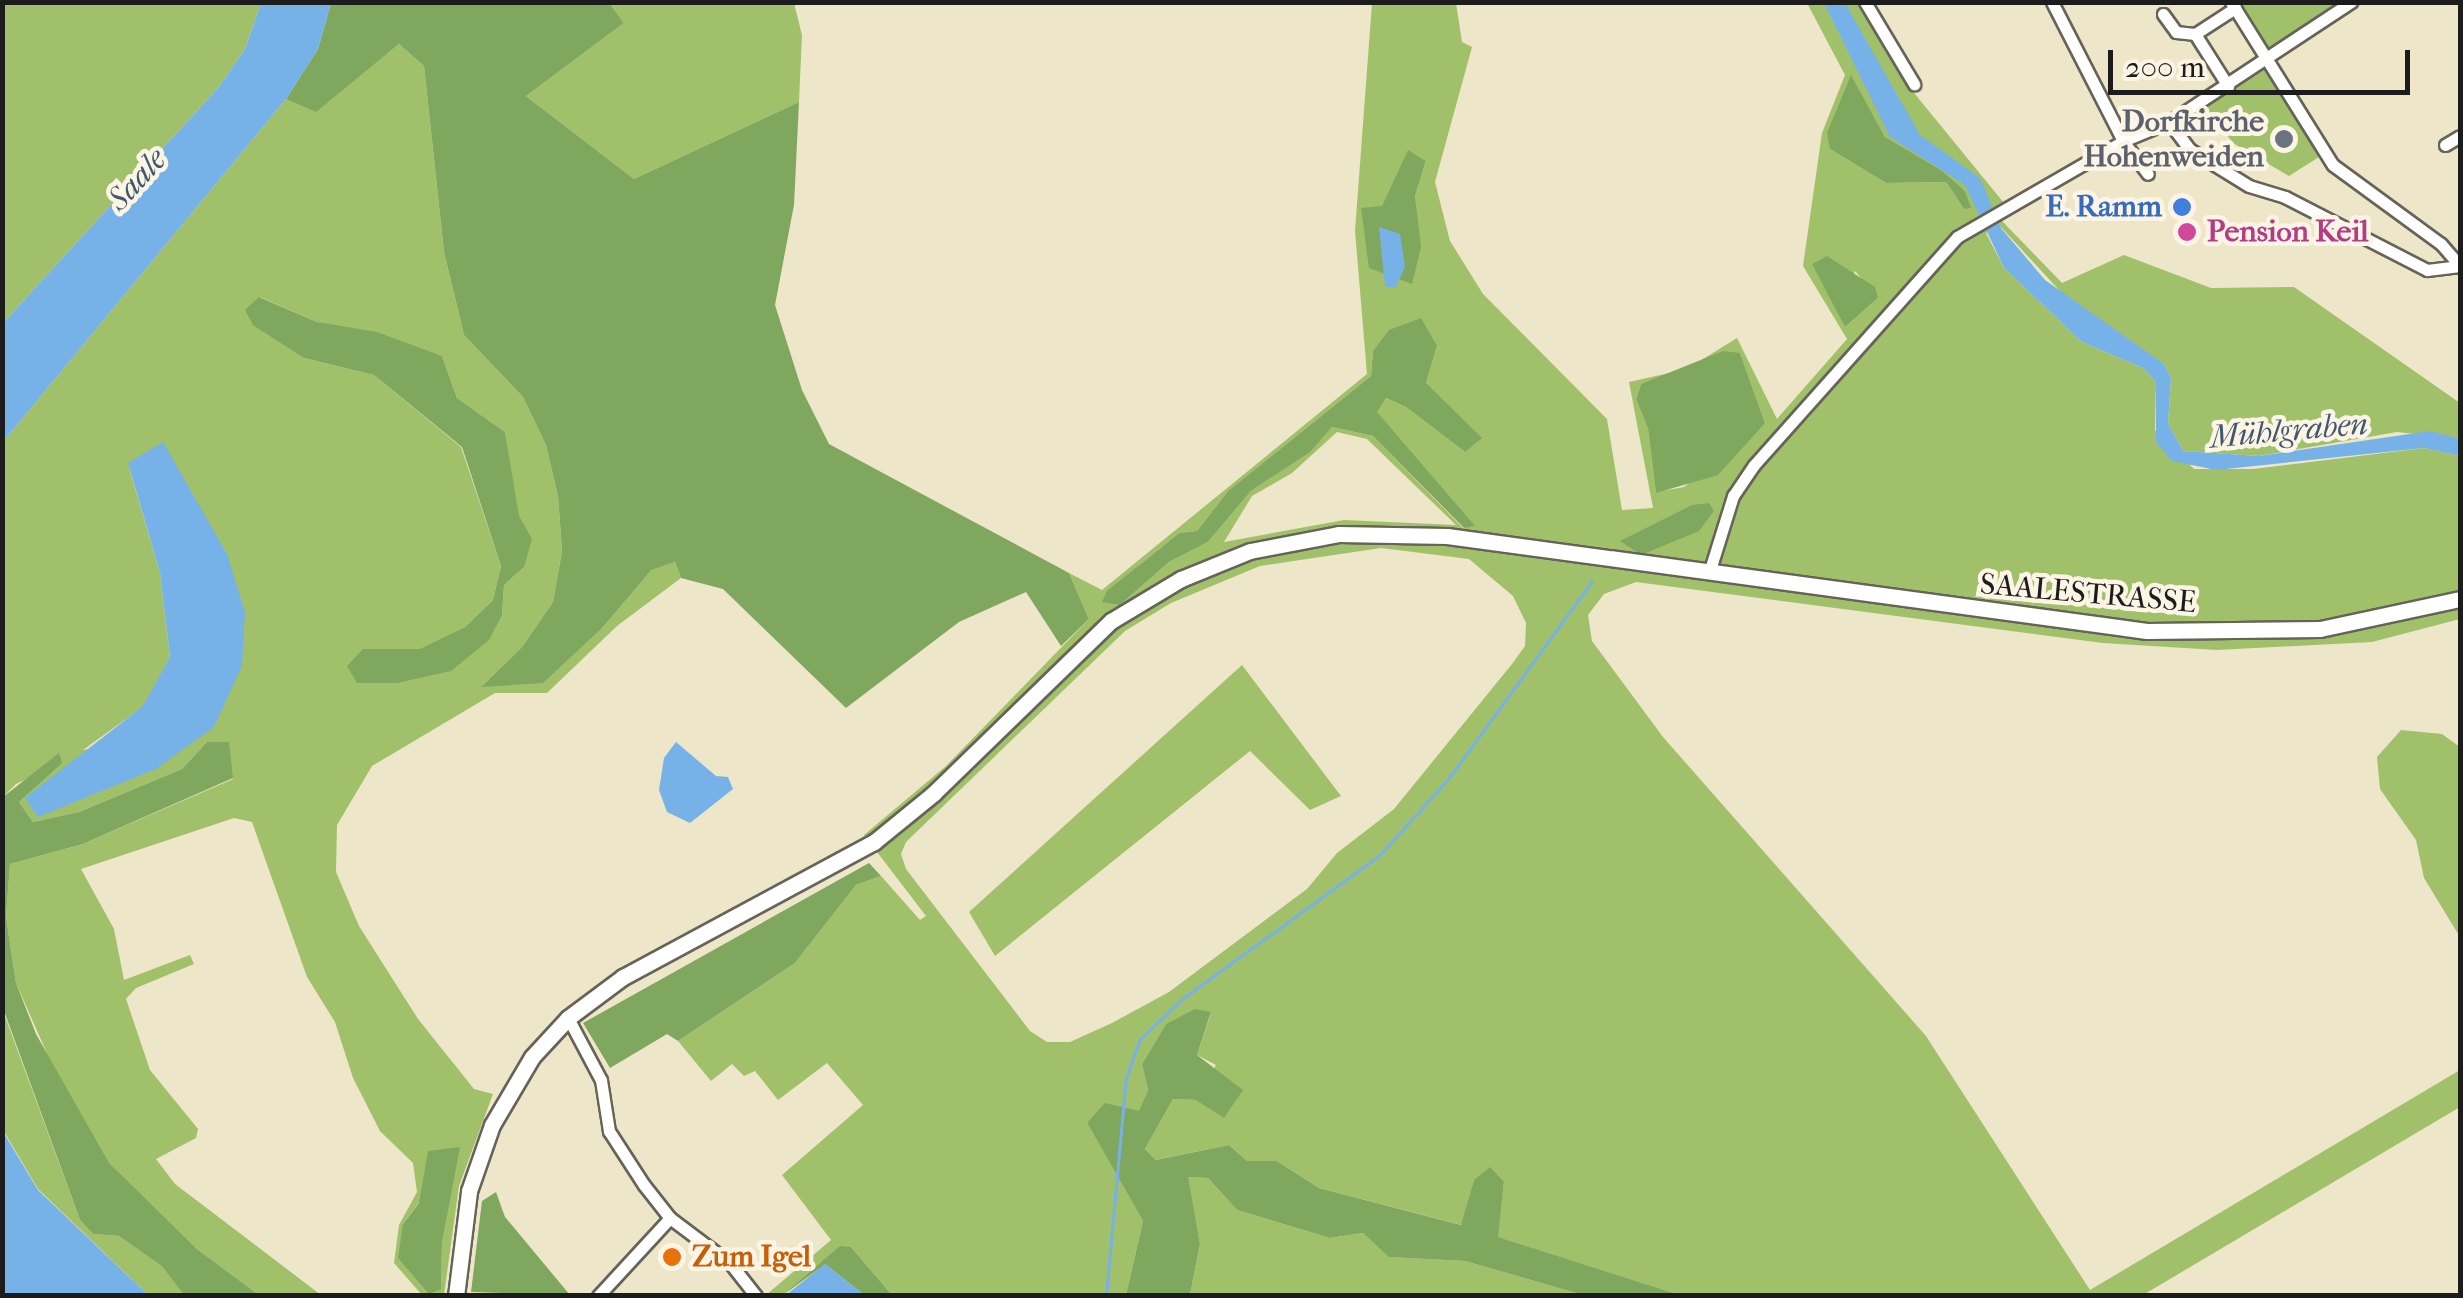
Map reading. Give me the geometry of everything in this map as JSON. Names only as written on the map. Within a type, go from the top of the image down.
[{"type":"street","points":[[1865,2],[1914,84]]},
{"type":"street","points":[[2052,2],[2123,141],[2148,174]]},
{"type":"street","points":[[1709,573],[1733,496],[1754,464],[1944,248],[1972,227],[2123,141],[2169,122],[2351,2]]},
{"type":"street","points":[[2163,14],[2176,32],[2195,34],[2233,5],[2264,60],[2333,164],[2441,244],[2460,266]]},
{"type":"street","points":[[2195,34],[2228,86]]},
{"type":"street","points":[[2169,122],[2190,149],[2228,175],[2285,197],[2427,270],[2460,266]]},
{"type":"street","points":[[2445,145],[2460,136]]},
{"type":"street","name":"SAALESTRASSE","points":[[568,1018],[623,978],[874,842],[934,793],[1085,642],[1155,593],[1218,563],[1295,540],[1392,532],[2147,632],[2320,630],[2460,599]]},
{"type":"street","points":[[456,1296],[470,1192],[492,1125],[532,1056],[568,1018],[601,1080],[609,1131],[670,1218],[730,1263],[756,1296]]},
{"type":"street","points":[[598,1296],[670,1218]]},
{"type":"green space","points":[[608,2],[624,23],[526,96],[634,179],[799,102],[794,205],[775,305],[802,390],[829,444],[1069,573],[1089,619],[1061,646],[1026,592],[959,622],[846,708],[723,589],[681,578],[675,562],[651,570],[603,627],[543,683],[481,687],[522,647],[553,602],[562,551],[558,496],[546,445],[523,397],[464,335],[444,252],[424,66],[399,44],[316,112],[286,99],[318,49],[331,3]]},
{"type":"green space","points":[[3,3],[261,3],[245,49],[218,88],[3,323]]},
{"type":"green space","points":[[608,3],[794,3],[802,35],[799,102],[634,179],[526,96],[624,23]]},
{"type":"green space","points":[[1372,3],[1456,3],[1462,42],[1472,47],[1435,182],[1450,241],[1483,294],[1607,419],[1622,510],[1653,508],[1629,382],[1687,369],[1737,338],[1777,419],[1847,339],[1803,266],[1822,133],[1845,75],[1807,3],[1857,3],[1901,77],[2004,203],[1994,209],[2003,222],[2062,283],[2124,255],[2211,288],[2294,287],[2460,403],[2460,439],[2397,432],[2259,456],[2183,451],[2168,423],[2171,378],[2164,364],[2071,303],[1999,225],[1986,233],[2004,268],[2082,342],[2143,368],[2156,382],[2155,430],[2194,469],[2253,469],[2424,448],[2460,456],[2460,619],[2372,642],[2217,650],[2103,643],[1636,582],[1604,594],[1588,615],[1592,641],[1663,737],[1926,1036],[2090,1290],[2460,1070],[2460,1107],[2143,1295],[1680,1295],[1497,1237],[1504,1182],[1474,1180],[1462,1225],[1319,1188],[1277,1161],[1247,1161],[1229,1145],[1156,1160],[1145,1149],[1173,1099],[1196,1100],[1216,1065],[1197,1055],[1211,1013],[1166,1024],[1142,1064],[1148,1090],[1139,1112],[1087,1123],[1143,1221],[1126,1295],[892,1295],[851,1247],[782,1295],[766,1295],[831,1240],[782,1175],[863,1105],[827,1063],[778,1100],[755,1071],[744,1076],[732,1064],[711,1081],[678,1041],[795,963],[856,885],[881,876],[920,920],[926,916],[864,835],[946,766],[1089,619],[1069,573],[1102,590],[1367,374],[1355,231]],"holes":[[[1851,76],[1885,137],[1965,191],[1964,209],[1946,182],[1886,183],[1830,149]],[[1408,151],[1426,161],[1415,196],[1417,221],[1361,209],[1382,207]],[[1855,271],[1878,298],[1845,327],[1838,308]],[[1437,346],[1426,383],[1465,452],[1406,407],[1386,398],[1376,412],[1474,526],[1463,528],[1373,436],[1332,427],[1309,452],[1251,491],[1208,542],[1169,562],[1120,605],[1139,565],[1179,533],[1197,531],[1228,491],[1371,376],[1373,351]],[[1740,353],[1765,423],[1684,487],[1656,492],[1648,429],[1636,399],[1641,384]],[[1337,432],[1367,439],[1456,525],[1344,520],[1224,542],[1252,496],[1292,473]],[[1381,548],[1469,559],[1513,596],[1526,623],[1525,646],[1394,809],[1337,853],[1307,889],[1169,992],[1070,1042],[1047,1042],[1030,1031],[906,869],[901,854],[906,842],[1125,631],[1171,603],[1260,566]]]},
{"type":"green space","points":[[2237,3],[2341,3],[2264,51]]},
{"type":"green space","points":[[399,44],[424,66],[444,252],[464,335],[523,397],[546,445],[558,496],[562,551],[553,602],[522,647],[482,686],[603,627],[651,569],[675,562],[681,578],[617,626],[547,693],[495,693],[372,766],[337,825],[336,872],[359,926],[418,1019],[474,1089],[493,1094],[459,1186],[444,1295],[422,1295],[394,1263],[399,1225],[417,1192],[413,1163],[380,1131],[353,1078],[335,1022],[307,977],[252,822],[234,818],[81,869],[114,929],[124,980],[190,955],[194,964],[136,988],[126,999],[150,1070],[198,1129],[196,1138],[156,1159],[175,1184],[321,1295],[259,1295],[197,1249],[109,1164],[67,1099],[16,983],[6,917],[10,864],[83,844],[233,779],[207,742],[182,769],[79,812],[33,822],[19,802],[61,763],[16,784],[3,797],[3,442],[286,99],[316,111]],"holes":[[[260,297],[317,322],[442,356],[457,398],[505,432],[524,567],[504,585],[502,615],[357,683],[363,649],[420,650],[465,627],[493,600],[501,566],[461,447],[374,375],[304,358]],[[128,464],[214,727],[83,750],[144,706],[170,657],[160,573]],[[459,1148],[442,1243],[441,1288],[403,1224]]]},
{"type":"green space","points":[[2265,68],[2322,155],[2289,176],[2233,143],[2205,107]]},
{"type":"green space","points":[[1851,75],[1885,137],[1942,171],[1965,191],[1971,208],[1964,209],[1946,182],[1886,183],[1830,149],[1827,133]]},
{"type":"green space","points":[[1408,150],[1426,161],[1415,196],[1421,247],[1412,284],[1369,268],[1361,208],[1382,206]]},
{"type":"green space","points":[[1827,256],[1875,287],[1878,298],[1845,327],[1812,264]]},
{"type":"green space","points":[[259,297],[317,322],[377,332],[442,356],[457,398],[505,432],[519,516],[532,539],[524,567],[504,585],[502,615],[489,640],[451,671],[397,683],[357,683],[347,666],[363,649],[420,649],[465,627],[493,600],[501,566],[462,447],[374,375],[304,358],[253,325],[245,310]]},
{"type":"green space","points":[[1421,318],[1437,346],[1426,383],[1482,438],[1465,452],[1406,407],[1386,398],[1377,412],[1475,526],[1464,528],[1373,436],[1332,427],[1310,452],[1251,491],[1208,542],[1169,562],[1120,605],[1102,602],[1107,591],[1179,533],[1197,531],[1228,491],[1371,376],[1373,351],[1389,330]]},
{"type":"green space","points":[[1723,351],[1740,353],[1765,423],[1718,475],[1656,493],[1648,429],[1636,399],[1641,384]]},
{"type":"green space","points":[[1709,503],[1714,511],[1699,531],[1641,555],[1620,541],[1692,505]]},
{"type":"green space","points":[[1242,665],[1341,796],[1310,810],[1250,751],[995,956],[969,912]]},
{"type":"green space","points":[[2401,730],[2442,734],[2460,747],[2460,937],[2424,878],[2416,840],[2380,789],[2377,757]]},
{"type":"green space","points":[[207,742],[229,742],[233,778],[83,844],[10,864],[6,917],[16,983],[36,1034],[109,1163],[197,1249],[259,1295],[184,1295],[162,1266],[119,1236],[93,1234],[80,1220],[3,1008],[3,797],[59,753],[62,763],[19,802],[33,822],[79,812],[182,769]]},
{"type":"green space","points":[[869,863],[881,876],[856,885],[795,963],[678,1041],[667,1034],[610,1068],[583,1023]]},
{"type":"green space","points":[[2,1008],[80,1220],[93,1234],[119,1236],[163,1266],[184,1295],[148,1295],[38,1189],[3,1130]]},
{"type":"green space","points":[[1195,1009],[1211,1012],[1197,1055],[1243,1090],[1224,1118],[1196,1100],[1173,1099],[1145,1149],[1156,1160],[1229,1145],[1247,1161],[1277,1161],[1319,1188],[1461,1225],[1474,1180],[1490,1167],[1504,1182],[1498,1237],[1680,1295],[1583,1295],[1465,1261],[1389,1257],[1363,1233],[1330,1238],[1237,1210],[1208,1178],[1188,1177],[1200,1244],[1190,1295],[1126,1295],[1143,1221],[1087,1123],[1105,1103],[1139,1111],[1148,1090],[1142,1064],[1166,1024]]},
{"type":"green space","points":[[460,1147],[442,1243],[441,1289],[429,1294],[398,1258],[403,1224],[419,1203],[428,1151]]},
{"type":"green space","points":[[1187,1177],[1208,1178],[1237,1210],[1330,1238],[1363,1233],[1390,1257],[1465,1261],[1583,1295],[1190,1295],[1200,1244]]},
{"type":"green space","points":[[496,1192],[505,1217],[570,1295],[471,1292],[482,1201]]},
{"type":"green space","points":[[840,1246],[851,1247],[892,1295],[864,1295],[825,1264],[782,1296]]},
{"type":"water","name":"Saale","points":[[261,3],[331,3],[318,49],[286,99],[3,442],[3,323],[218,88],[245,49]]},
{"type":"water","points":[[1824,3],[1845,3],[1920,135],[1980,178],[2001,228],[2045,280],[2164,364],[2171,378],[2168,423],[2183,451],[2259,456],[2430,431],[2460,439],[2460,456],[2424,448],[2216,470],[2172,461],[2156,442],[2156,382],[2143,368],[2082,342],[2004,268],[1965,185],[1890,137]]},
{"type":"water","points":[[1379,227],[1400,234],[1405,267],[1395,288],[1385,286]]},
{"type":"water","points":[[163,442],[227,554],[245,612],[242,666],[214,727],[156,769],[38,817],[25,798],[143,706],[170,657],[160,573],[128,463]]},
{"type":"water","points":[[676,742],[716,776],[728,777],[733,789],[690,823],[667,812],[659,790],[664,758]]},
{"type":"water","points":[[2,1130],[38,1190],[148,1295],[3,1295]]},
{"type":"water","points":[[825,1264],[864,1295],[786,1295]]},
{"type":"waterway","points":[[1106,1296],[1126,1078],[1140,1039],[1182,999],[1379,856],[1449,778],[1592,581]]},
{"type":"place","name":"Dorfkirche Hohenweiden","points":[[2284,139]]},
{"type":"place","name":"E. Ramm","points":[[2182,207]]},
{"type":"place","name":"Pension Keil","points":[[2187,232]]},
{"type":"place","name":"Zum Igel","points":[[672,1257]]},
{"type":"water label","name":"Mühlgraben","points":[[2289,431]]}]
